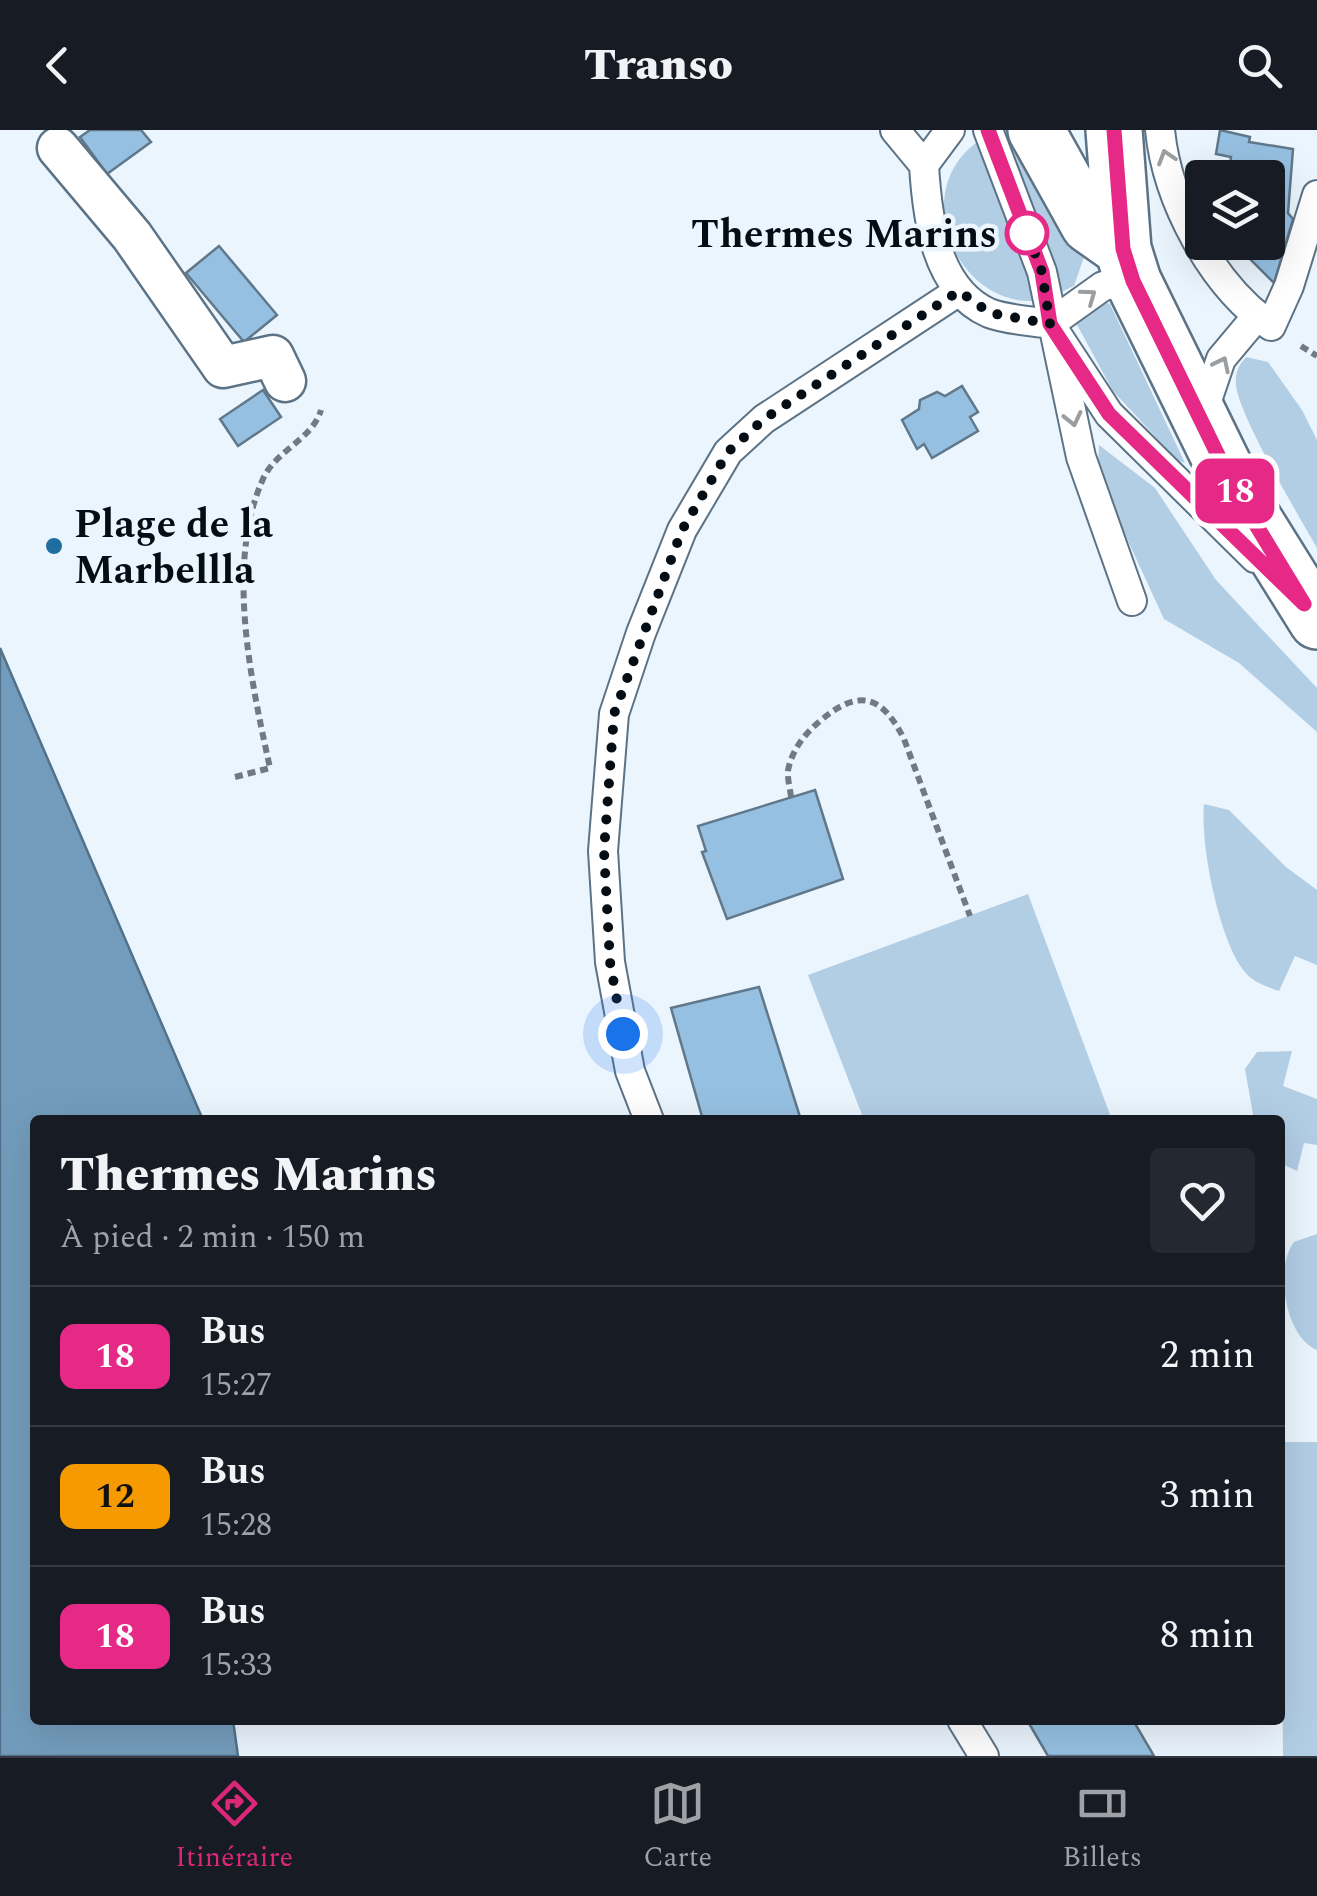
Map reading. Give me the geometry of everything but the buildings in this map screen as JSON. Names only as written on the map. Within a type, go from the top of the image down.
[{"type":"main road","points":[[1036,130],[1089,225],[1128,265],[1236,492],[1311,612]]},
{"type":"main road","points":[[1113,130],[1128,265]]},
{"type":"street","points":[[58,148],[132,236],[223,367],[273,356],[285,380]]},
{"type":"lane","points":[[895,130],[924,165],[928,226],[959,291],[990,313],[1050,324],[1128,265]]},
{"type":"lane","points":[[924,165],[950,130]]},
{"type":"lane","points":[[988,130],[1042,272],[1081,457],[1132,601]]},
{"type":"lane","points":[[1160,130],[1186,214],[1214,270],[1264,321]]},
{"type":"lane","points":[[1201,419],[1222,359],[1264,321],[1289,286],[1317,195]]},
{"type":"lane","points":[[647,1115],[630,1071],[610,962],[604,851],[614,714],[641,632],[682,530],[728,452],[764,419],[959,291]]},
{"type":"lane","points":[[1050,324],[1109,414],[1311,612]]},
{"type":"lane","points":[[965,1725],[984,1756]]},
{"type":"path","points":[[235,777],[270,768],[252,690],[246,633],[246,530],[264,476],[284,451],[316,426],[324,398]]},
{"type":"path","points":[[791,797],[788,768],[803,736],[842,703],[859,699],[874,702],[892,716],[904,740],[970,916]]},
{"type":"shaded area","points":[[999,130],[1021,130],[1084,257],[1074,286],[1042,300],[1001,295],[977,280],[958,257],[947,230],[944,202],[951,174],[969,149]]},
{"type":"shaded area","points":[[1102,301],[1110,304],[1185,463],[1177,460],[1113,391],[1076,323],[1076,317]]},
{"type":"shaded area","points":[[1246,357],[1268,362],[1302,410],[1317,440],[1317,548],[1239,399],[1236,377]]},
{"type":"shaded area","points":[[1099,445],[1155,488],[1216,580],[1317,688],[1317,732],[1239,663],[1164,619],[1111,504],[1098,466]]},
{"type":"shaded area","points":[[0,648],[201,1115],[30,1115],[30,1725],[234,1725],[238,1756],[0,1756]]},
{"type":"shaded area","points":[[1204,804],[1229,810],[1286,867],[1317,890],[1317,965],[1295,956],[1279,991],[1249,976],[1227,938],[1208,867]]},
{"type":"shaded area","points":[[1028,894],[1110,1115],[862,1115],[808,975]]},
{"type":"shaded area","points":[[1292,1051],[1283,1086],[1317,1099],[1317,1145],[1304,1143],[1297,1171],[1285,1165],[1285,1115],[1253,1115],[1245,1069],[1257,1052]]},
{"type":"shaded area","points":[[1317,1234],[1317,1350],[1297,1331],[1286,1301],[1285,1268],[1294,1242]]},
{"type":"shaded area","points":[[1285,1442],[1317,1442],[1317,1756],[1283,1756]]},
{"type":"bus line","name":"18","points":[[988,130],[1042,272],[1050,324],[1109,414],[1304,604],[1236,492],[1133,281],[1123,249],[1114,130]]},
{"type":"place","name":"Thermes Marins","points":[[1027,233]]},
{"type":"place","name":"Plage de la Marbellla","points":[[54,546]]},
{"type":"route","points":[[623,1034],[610,962],[604,851],[614,714],[641,632],[682,530],[728,452],[764,419],[959,291],[990,313],[1050,324],[1042,272],[1027,233]]}]
